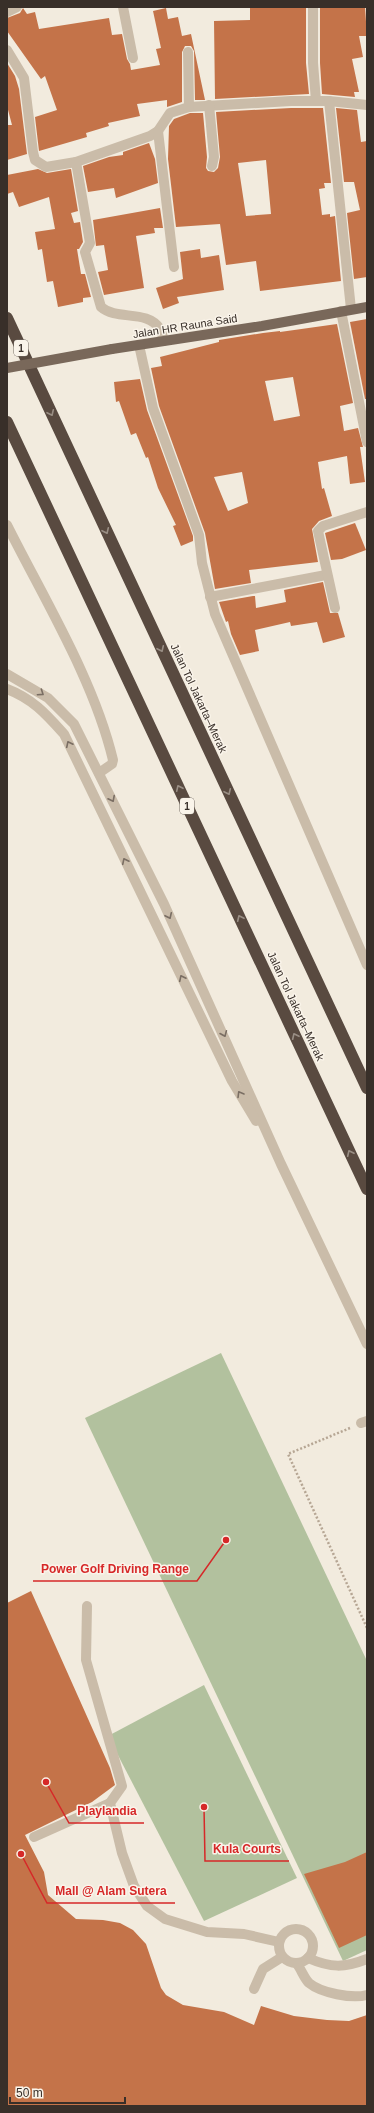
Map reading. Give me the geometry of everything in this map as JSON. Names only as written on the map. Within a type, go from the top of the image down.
[{"type":"highway","name":"Jalan Tol Jakarta–Merak","points":[[7,318],[367,1088]]},
{"type":"highway","name":"Jalan Tol Jakarta–Merak","points":[[7,422],[367,1189]]},
{"type":"main road","name":"Jalan HR Rauna Said","points":[[7,368],[367,307]]},
{"type":"street","points":[[7,12],[18,7]]},
{"type":"street","points":[[123,7],[133,58]]},
{"type":"street","points":[[312,7],[313,63],[316,101]]},
{"type":"street","points":[[7,50],[24,78],[35,160],[46,167],[76,162],[121,148],[158,131],[170,113],[188,107],[316,101],[367,105]]},
{"type":"street","points":[[188,52],[188,107]]},
{"type":"street","points":[[330,101],[346,310],[367,442]]},
{"type":"street","points":[[209,105],[214,157],[212,166]]},
{"type":"street","points":[[158,131],[174,267]]},
{"type":"street","points":[[76,162],[90,243],[85,252],[101,307],[106,311],[137,316],[150,320],[160,329],[164,341]]},
{"type":"street","points":[[140,345],[153,408],[199,534],[202,563],[215,614],[367,965]]},
{"type":"street","points":[[335,608],[326,576],[318,537],[320,528],[367,512]]},
{"type":"street","points":[[7,525],[76,660],[106,730],[113,760],[112,764],[99,773]]},
{"type":"street","points":[[210,597],[326,576]]},
{"type":"street","points":[[7,674],[48,698],[74,724],[164,904],[282,1164],[367,1344]]},
{"type":"street","points":[[7,689],[42,708],[64,734],[232,1081],[282,1164]]},
{"type":"street","points":[[34,1837],[110,1803],[122,1786],[86,1660],[87,1606]]},
{"type":"street","points":[[110,1803],[122,1854],[134,1886],[147,1906],[166,1919],[207,1932],[244,1934],[278,1942]]},
{"type":"street","points":[[297,1964],[308,1958],[313,1946],[308,1934],[297,1929],[285,1932],[278,1942],[282,1957],[289,1962],[297,1964],[309,1982],[329,1992],[357,1998],[367,1995]]},
{"type":"street","points":[[254,1989],[263,1969],[282,1957]]},
{"type":"street","points":[[308,1958],[321,1963],[340,1967],[367,1959]]},
{"type":"path","points":[[364,1422],[288,1454],[367,1628]]},
{"type":"green space","points":[[221,1353],[367,1661],[367,1950],[343,1961],[85,1418]]},
{"type":"green space","points":[[204,1685],[297,1878],[204,1921],[108,1736]]},
{"type":"building","points":[[250,7],[306,7],[306,63],[309,94],[215,99],[214,21],[250,20]]},
{"type":"building","points":[[320,7],[365,7],[367,36],[359,36],[363,57],[352,59],[359,92],[354,92],[355,97],[322,94],[320,63]]},
{"type":"building","points":[[23,8],[27,14],[35,12],[39,29],[109,18],[112,35],[122,34],[127,59],[131,70],[160,65],[156,49],[161,48],[153,11],[166,8],[168,19],[178,17],[182,36],[191,34],[205,100],[195,100],[194,51],[191,46],[185,46],[182,52],[182,102],[167,107],[167,100],[137,104],[140,116],[108,123],[109,126],[86,133],[87,137],[39,151],[35,117],[57,110],[45,76],[41,79],[7,31],[7,18],[20,13]]},
{"type":"building","points":[[7,63],[15,76],[19,89],[27,154],[7,160],[7,125],[12,125],[7,106]]},
{"type":"building","points":[[323,108],[331,183],[324,183],[325,188],[319,189],[322,215],[330,214],[330,217],[335,216],[341,281],[260,291],[256,261],[226,265],[220,224],[176,227],[168,159],[169,126],[174,119],[190,113],[203,113],[207,157],[206,168],[208,171],[214,172],[218,168],[220,157],[216,112]],"holes":[[[266,160],[271,214],[246,216],[238,163]]]},
{"type":"building","points":[[336,108],[357,110],[361,142],[367,141],[367,277],[354,279],[347,213],[360,210],[354,182],[344,182]]},
{"type":"building","points":[[149,143],[155,159],[158,183],[116,198],[114,188],[88,192],[83,166],[109,157],[123,155],[123,152]]},
{"type":"building","points":[[38,169],[47,173],[71,169],[78,211],[71,213],[74,223],[80,222],[83,242],[79,249],[77,249],[81,274],[85,274],[91,297],[83,298],[83,302],[58,307],[53,281],[47,282],[42,249],[38,250],[35,232],[55,229],[49,197],[19,207],[13,192],[7,194],[7,175]]},
{"type":"building","points":[[160,208],[163,228],[154,228],[155,233],[136,236],[144,288],[104,295],[98,272],[108,270],[104,245],[96,246],[93,220]]},
{"type":"building","points":[[200,249],[201,258],[219,255],[224,290],[177,297],[179,303],[163,309],[156,288],[183,279],[180,252]]},
{"type":"building","points":[[367,319],[367,399],[365,399],[350,322]]},
{"type":"building","points":[[337,324],[353,403],[340,406],[344,431],[358,428],[363,447],[360,447],[365,482],[350,484],[347,456],[318,462],[322,489],[324,488],[332,516],[319,521],[312,529],[318,562],[249,570],[251,583],[215,589],[205,533],[159,406],[151,368],[162,366],[160,357],[219,342],[219,340],[263,333]],"holes":[[[293,377],[300,416],[274,421],[265,381]],[[242,472],[248,503],[228,511],[214,477]]]},
{"type":"building","points":[[140,379],[147,410],[193,536],[193,541],[181,546],[173,526],[176,525],[158,488],[148,457],[146,458],[136,433],[131,435],[119,401],[116,402],[114,382]]},
{"type":"building","points":[[355,523],[366,550],[342,559],[331,560],[325,533]]},
{"type":"building","points":[[323,582],[330,613],[338,613],[345,637],[323,643],[317,622],[291,626],[290,622],[255,630],[259,651],[240,655],[231,634],[228,621],[226,622],[219,602],[255,596],[256,608],[286,602],[284,590]]},
{"type":"building","points":[[31,1591],[110,1768],[115,1785],[92,1802],[25,1835],[44,1872],[48,1895],[76,1919],[103,1920],[120,1923],[133,1930],[146,1944],[161,1988],[166,1995],[183,2005],[224,2012],[254,2025],[261,2006],[294,2016],[327,2020],[349,2021],[367,2015],[367,2106],[7,2106],[7,1603]]},
{"type":"building","points":[[367,1852],[367,1935],[339,1948],[304,1874],[345,1862]]},
{"type":"place","name":"Power Golf Driving Range","points":[[226,1540]]},
{"type":"place","name":"Playlandia","points":[[46,1782]]},
{"type":"place","name":"Kula Courts","points":[[204,1807]]},
{"type":"place","name":"Mall @ Alam Sutera","points":[[21,1854]]}]
